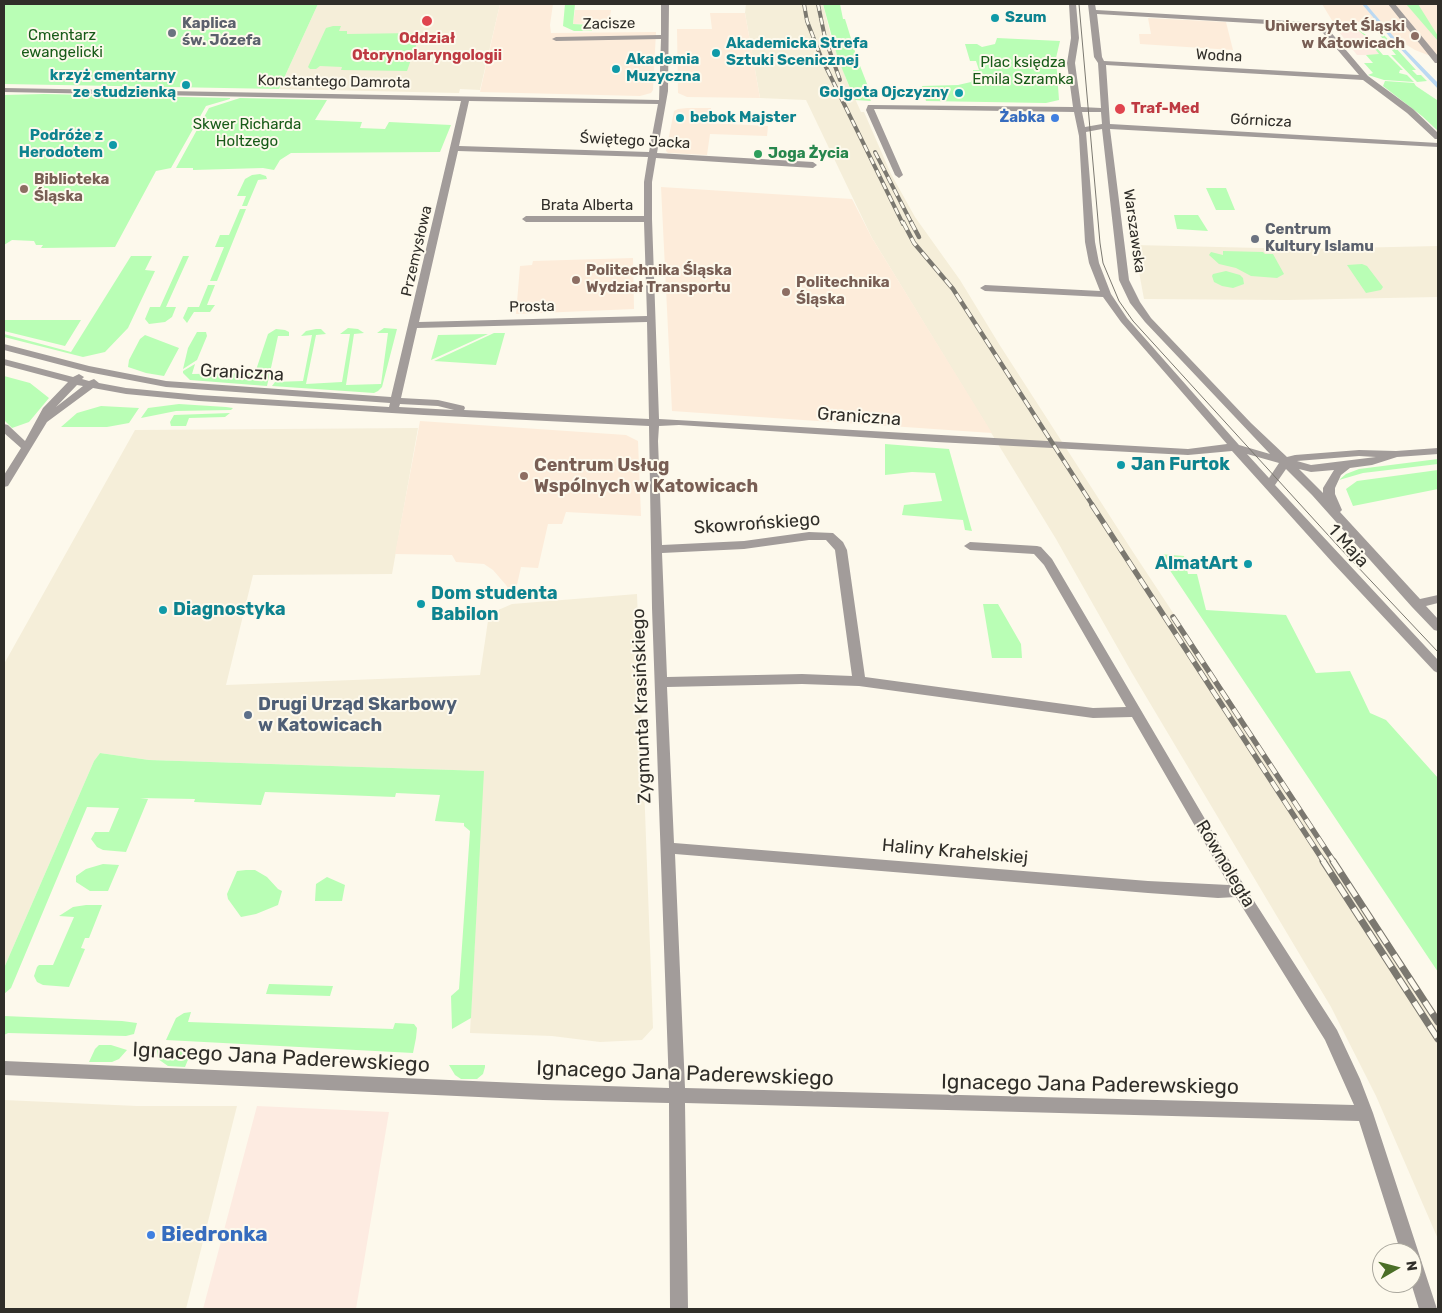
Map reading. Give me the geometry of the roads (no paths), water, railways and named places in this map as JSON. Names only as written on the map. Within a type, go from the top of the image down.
[{"type":"street","name":"Zygmunta Krasińskiego","points":[[665,4],[663,102],[648,182],[648,219],[657,549],[677,1096],[679,1309]]},
{"type":"street","points":[[1072,4],[1075,38],[1071,63],[1077,110],[1082,130],[1090,242],[1094,263],[1106,294],[1124,320],[1235,447],[1311,469],[1372,462],[1396,454]]},
{"type":"street","points":[[1391,4],[1438,61]]},
{"type":"street","points":[[1093,8],[1320,25],[1365,78],[1410,111],[1438,137]]},
{"type":"street","name":"Warszawska","points":[[1093,8],[1098,57],[1102,64],[1106,126],[1124,280],[1135,302],[1148,320],[1252,430],[1285,462]]},
{"type":"street","name":"Zacisze","points":[[556,38],[664,37]]},
{"type":"street","name":"Wodna","points":[[1102,64],[1365,78]]},
{"type":"street","name":"Konstantego Damrota","points":[[4,90],[663,102]]},
{"type":"street","name":"Przemysłowa","points":[[395,405],[466,98]]},
{"type":"street","points":[[899,175],[870,110],[871,107],[1105,110]]},
{"type":"street","points":[[1077,110],[1106,126]]},
{"type":"street","name":"Górnicza","points":[[1082,130],[1106,126],[1438,145]]},
{"type":"street","name":"Świętego Jacka","points":[[455,148],[813,165]]},
{"type":"street","name":"Brata Alberta","points":[[526,219],[648,219]]},
{"type":"street","points":[[985,288],[1106,294]]},
{"type":"street","name":"Prosta","points":[[414,325],[651,319]]},
{"type":"street","name":"Graniczna","points":[[4,347],[143,381],[197,388],[482,414],[630,423],[679,422],[936,439],[1188,452],[1235,447]]},
{"type":"street","name":"Graniczna","points":[[4,362],[92,385],[158,395],[395,405]]},
{"type":"street","points":[[4,483],[51,405],[88,369]]},
{"type":"street","points":[[41,424],[106,373]]},
{"type":"street","points":[[4,427],[26,447]]},
{"type":"street","points":[[1235,447],[1252,430]]},
{"type":"street","name":"1 Maja","points":[[1235,447],[1438,668]]},
{"type":"street","points":[[1270,484],[1285,462],[1295,458],[1359,453],[1396,454],[1438,451]]},
{"type":"street","name":"1 Maja","points":[[1285,462],[1438,627]]},
{"type":"street","points":[[1342,522],[1331,499],[1329,488],[1337,473],[1346,466]]},
{"type":"street","name":"Skowrońskiego","points":[[657,549],[744,545],[815,535],[829,536],[839,545],[841,550],[859,681]]},
{"type":"street","name":"Równoległa","points":[[970,546],[1037,550],[1048,562],[1240,891],[1330,1035],[1365,1112],[1407,1243]]},
{"type":"street","points":[[1416,604],[1438,599]]},
{"type":"street","points":[[662,682],[802,679],[859,681],[1093,714],[1135,712]]},
{"type":"street","name":"Haliny Krahelskiej","points":[[668,848],[1178,889],[1218,892],[1240,891]]},
{"type":"street","name":"Ignacego Jana Paderewskiego","points":[[4,1068],[677,1096],[1365,1112]]},
{"type":"street","points":[[1422,1290],[1428,1309]]},
{"type":"water","points":[[1362,4],[1366,4],[1399,43],[1438,83],[1438,89],[1394,42]]},
{"type":"tram line","points":[[1079,4],[1100,243],[1103,263],[1119,301],[1133,321],[1339,547],[1438,652]]},
{"type":"railway","points":[[804,4],[807,21],[821,57],[903,224]]},
{"type":"railway","points":[[818,4],[825,38],[840,80]]},
{"type":"railway","points":[[875,152],[912,224]]},
{"type":"railway","points":[[903,222],[914,243],[953,289],[1093,506]]},
{"type":"railway","points":[[911,222],[919,237]]},
{"type":"railway","points":[[1092,505],[1324,862]]},
{"type":"railway","points":[[1173,617],[1334,862]]},
{"type":"railway","points":[[1323,861],[1438,1039]]},
{"type":"railway","points":[[1333,861],[1438,1022]]},
{"type":"place","name":"Szum","points":[[995,18]]},
{"type":"place","name":"Oddział Otorynolaryngologii","points":[[427,21]]},
{"type":"place","name":"Kaplica św. Józefa","points":[[172,33]]},
{"type":"place","name":"Uniwersytet Śląski w Katowicach","points":[[1415,36]]},
{"type":"place","name":"Akademicka Strefa Sztuki Scenicznej","points":[[716,53]]},
{"type":"place","name":"Akademia Muzyczna","points":[[616,69]]},
{"type":"place","name":"krzyż cmentarny ze studzienką","points":[[186,85]]},
{"type":"place","name":"Golgota Ojczyzny","points":[[959,93]]},
{"type":"place","name":"Traf-Med","points":[[1120,109]]},
{"type":"place","name":"bebok Majster","points":[[680,118]]},
{"type":"place","name":"Żabka","points":[[1055,118]]},
{"type":"place","name":"Podróże z Herodotem","points":[[113,145]]},
{"type":"place","name":"Joga Życia","points":[[758,154]]},
{"type":"place","name":"Biblioteka Śląska","points":[[24,189]]},
{"type":"place","name":"Centrum Kultury Islamu","points":[[1255,239]]},
{"type":"place","name":"Politechnika Śląska Wydział Transportu","points":[[576,280]]},
{"type":"place","name":"Politechnika Śląska","points":[[786,292]]},
{"type":"place","name":"Jan Furtok","points":[[1121,465]]},
{"type":"place","name":"Centrum Usług Wspólnych w Katowicach","points":[[524,476]]},
{"type":"place","name":"AlmatArt","points":[[1248,564]]},
{"type":"place","name":"Dom studenta Babilon","points":[[421,604]]},
{"type":"place","name":"Diagnostyka","points":[[163,610]]},
{"type":"place","name":"Drugi Urząd Skarbowy w Katowicach","points":[[248,715]]},
{"type":"place","name":"Biedronka","points":[[151,1235]]},
{"type":"park label","name":"Cmentarz ewangelicki","points":[[62,44]]},
{"type":"park label","name":"Plac księdza Emila Szramka","points":[[1023,72]]},
{"type":"park label","name":"Skwer Richarda Holtzego","points":[[247,134]]}]
